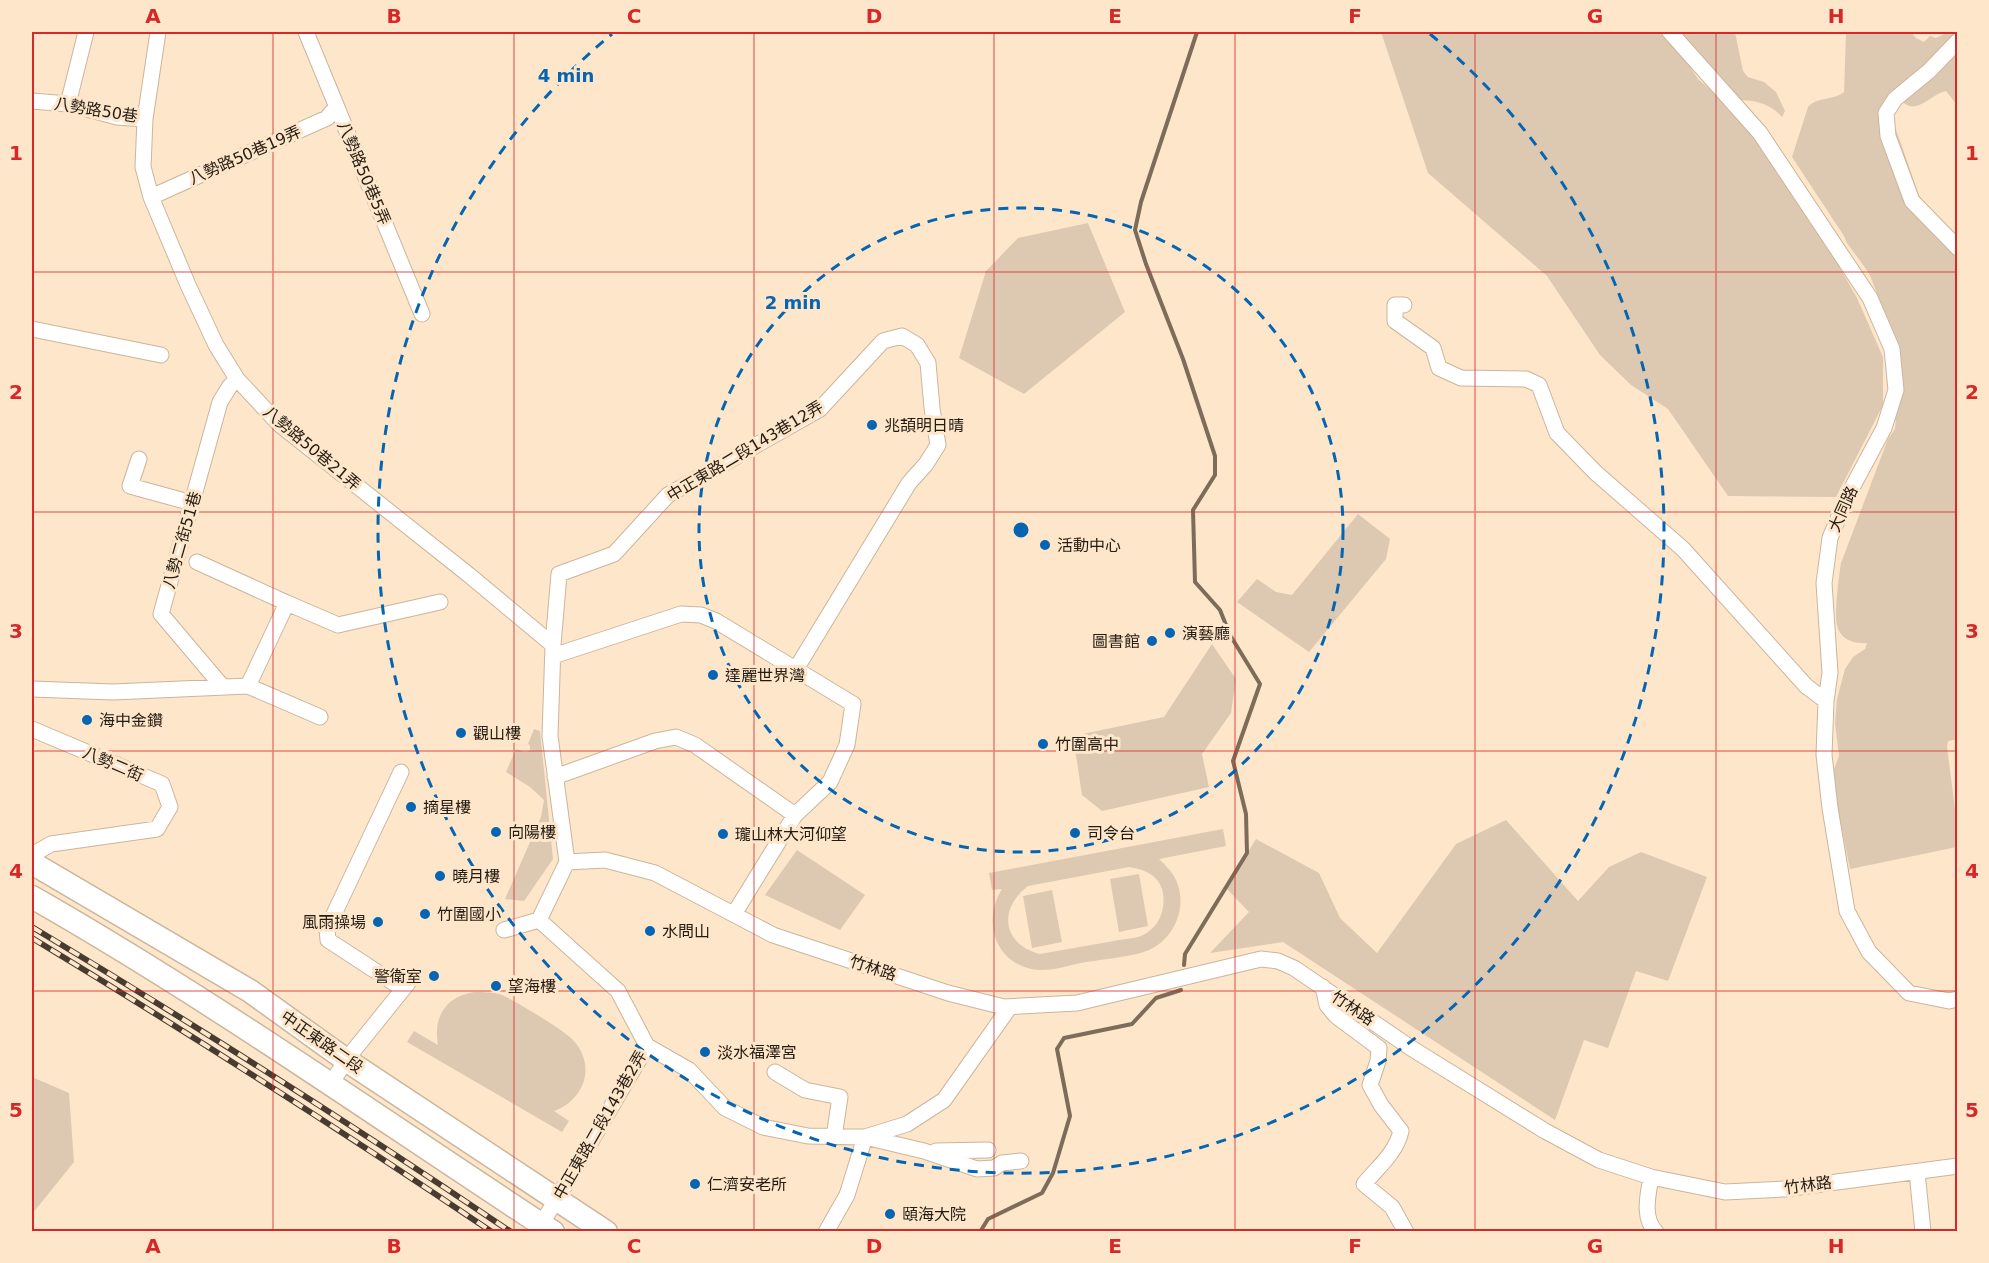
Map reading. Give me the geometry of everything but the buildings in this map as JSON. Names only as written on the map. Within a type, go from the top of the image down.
[{"type":"main road","name":"中正東路二段","points":[[32,863],[250,992],[346,1060],[606,1232]]},
{"type":"main road","name":"中正東路二段","points":[[32,897],[74,921],[331,1084],[547,1228]]},
{"type":"street","points":[[68,104],[86,32]]},
{"type":"street","name":"八勢路50巷","points":[[32,101],[68,104],[117,117],[145,119],[158,32]]},
{"type":"street","name":"八勢路50巷5弄","points":[[306,32],[422,314]]},
{"type":"street","name":"大同路","points":[[1670,32],[1760,133],[1870,298],[1893,349],[1896,390],[1884,428],[1847,497],[1830,538],[1824,583],[1830,673],[1826,701],[1824,755],[1847,911],[1869,951],[1909,993],[1949,1001],[1958,999]]},
{"type":"street","points":[[1958,41],[1929,71],[1895,99],[1886,113],[1888,136],[1912,201],[1958,248]]},
{"type":"street","name":"八勢路50巷19弄","points":[[151,197],[327,118],[336,107]]},
{"type":"street","name":"八勢路50巷21弄","points":[[145,119],[143,167],[151,197],[216,345],[237,379],[279,424],[469,575],[554,651]]},
{"type":"street","points":[[1404,306],[1395,305],[1395,321],[1433,348],[1438,368],[1461,378],[1526,379],[1539,385],[1557,433],[1596,473],[1683,549],[1806,686],[1826,701]]},
{"type":"street","points":[[32,329],[161,355]]},
{"type":"street","name":"中正東路二段143巷12弄","points":[[554,651],[559,574],[614,554],[668,495],[820,409],[883,341],[902,336],[917,345],[928,363],[938,445],[926,464],[909,483],[796,669]]},
{"type":"street","name":"八勢二街51巷","points":[[222,686],[161,614],[220,402],[237,379]]},
{"type":"street","points":[[139,459],[130,486],[192,503]]},
{"type":"street","points":[[197,562],[338,625],[440,603]]},
{"type":"street","points":[[248,686],[287,603]]},
{"type":"street","points":[[504,930],[539,920],[567,861],[550,736],[554,651],[681,614],[701,615],[716,621],[853,704],[846,745],[830,782],[795,815],[734,914]]},
{"type":"street","points":[[32,689],[112,692],[248,686],[320,717]]},
{"type":"street","name":"八勢二街","points":[[32,729],[162,784],[170,807],[157,829],[51,844],[32,855]]},
{"type":"street","points":[[555,777],[655,741],[676,737],[695,745],[795,815]]},
{"type":"street","points":[[331,1084],[346,1060],[405,986],[328,940],[327,928],[401,772]]},
{"type":"street","name":"竹林路","points":[[567,861],[605,860],[655,873],[773,935],[948,993],[1009,1008],[1077,1003],[1261,959],[1278,961],[1323,987],[1411,1048],[1545,1131],[1599,1160],[1651,1177],[1725,1192],[1784,1189],[1958,1166]]},
{"type":"street","name":"中正東路二段143巷2弄","points":[[539,920],[618,991],[647,1046],[557,1199],[547,1228]]},
{"type":"street","points":[[1323,987],[1327,1005],[1336,1016],[1379,1048],[1378,1061],[1370,1085],[1381,1105],[1401,1131],[1393,1152],[1364,1184],[1392,1207],[1406,1232]]},
{"type":"street","points":[[865,1137],[907,1124],[944,1100],[1009,1008]]},
{"type":"street","points":[[647,1046],[689,1071],[725,1108],[763,1127],[808,1137],[865,1137],[924,1151],[977,1169],[994,1168],[1002,1163],[1021,1161]]},
{"type":"street","points":[[775,1072],[805,1090],[840,1097],[834,1137]]},
{"type":"street","points":[[825,1232],[847,1195],[865,1137]]},
{"type":"street","points":[[924,1151],[988,1150]]},
{"type":"street","points":[[1917,1172],[1923,1232]]},
{"type":"street","points":[[1651,1177],[1646,1211],[1653,1230],[1656,1232]]},
{"type":"shaded area","points":[[1381,32],[1666,32],[1698,79],[1768,140],[1857,298],[1883,357],[1883,405],[1836,497],[1728,496],[1668,409],[1631,385],[1600,355],[1547,276],[1428,173]]},
{"type":"shaded area","points":[[1681,32],[1735,32],[1743,71],[1748,77],[1764,82],[1776,92],[1785,111],[1782,117],[1760,103],[1748,100],[1736,101],[1684,39]]},
{"type":"shaded area","points":[[1846,32],[1911,32],[1924,42],[1930,36],[1936,38],[1948,32],[1957,32],[1957,105],[1946,91],[1916,106],[1910,106],[1899,97],[1888,107],[1919,195],[1935,217],[1957,234],[1958,739],[1948,741],[1947,747],[1955,809],[1957,808],[1957,847],[1850,869],[1831,777],[1839,756],[1835,723],[1837,699],[1845,669],[1853,657],[1865,649],[1867,643],[1849,640],[1839,630],[1836,612],[1838,585],[1841,563],[1888,439],[1895,429],[1900,370],[1894,337],[1869,273],[1792,157],[1808,107],[1816,101],[1835,97],[1844,92]]},
{"type":"shaded area","points":[[1088,223],[1125,312],[1024,394],[959,358],[986,271],[1018,238]]},
{"type":"shaded area","points":[[1358,514],[1390,539],[1386,559],[1309,652],[1237,602],[1257,579],[1276,592],[1292,595]]},
{"type":"shaded area","points":[[1212,644],[1236,679],[1231,713],[1202,754],[1209,787],[1102,811],[1082,795],[1073,736],[1164,717]]},
{"type":"shaded area","points":[[534,729],[540,731],[553,859],[524,901],[505,899],[541,817],[544,800],[530,787],[506,772],[516,749],[526,752],[530,750],[528,744]]},
{"type":"shaded area","points":[[1506,820],[1578,901],[1609,867],[1641,852],[1707,877],[1668,981],[1636,971],[1608,1048],[1584,1040],[1555,1120],[1283,942],[1210,953],[1249,912],[1226,888],[1256,839],[1319,873],[1340,918],[1377,953],[1456,844]]},
{"type":"shaded area","points":[[1223,829],[1226,846],[1159,859],[1174,877],[1179,890],[1180,910],[1172,929],[1158,945],[1149,950],[1118,958],[1051,969],[1031,969],[1018,964],[1000,948],[995,937],[993,913],[1002,889],[992,890],[989,873]],"holes":[[[1129,867],[1153,876],[1162,889],[1163,910],[1153,928],[1148,932],[1135,938],[1040,954],[1027,949],[1012,934],[1008,925],[1012,905],[1018,895],[1028,886]]]},
{"type":"shaded area","points":[[797,850],[865,895],[840,930],[765,895]]},
{"type":"shaded area","points":[[1139,874],[1148,926],[1119,932],[1110,879]]},
{"type":"shaded area","points":[[1052,890],[1062,942],[1032,948],[1023,896]]},
{"type":"shaded area","points":[[474,992],[496,993],[508,998],[560,1030],[573,1040],[580,1050],[585,1071],[580,1091],[564,1106],[554,1111],[569,1121],[562,1132],[407,1042],[414,1031],[438,1045],[437,1026],[443,1010],[455,998]]},
{"type":"shaded area","points":[[32,1077],[69,1093],[74,1162],[32,1214]]},
{"type":"waterway","points":[[1184,965],[1185,954],[1247,853],[1246,814],[1233,761],[1260,684],[1230,635],[1220,610],[1195,582],[1193,510],[1215,475],[1215,456],[1183,359],[1135,230],[1141,202],[1197,32]]},
{"type":"waterway","points":[[980,1232],[988,1219],[1042,1193],[1053,1173],[1070,1116],[1057,1049],[1064,1038],[1132,1024],[1156,998],[1181,990]]},
{"type":"railway","points":[[32,927],[273,1076],[511,1232]]},
{"type":"railway","points":[[32,938],[264,1082],[492,1232]]},
{"type":"place","name":"兆頡明日晴","points":[[872,425]]},
{"type":"place","name":"活動中心","points":[[1045,545]]},
{"type":"place","name":"演藝廳","points":[[1170,633]]},
{"type":"place","name":"圖書館","points":[[1152,641]]},
{"type":"place","name":"達麗世界灣","points":[[713,675]]},
{"type":"place","name":"海中金鑽","points":[[87,720]]},
{"type":"place","name":"觀山樓","points":[[461,733]]},
{"type":"place","name":"竹圍高中","points":[[1043,744]]},
{"type":"place","name":"摘星樓","points":[[411,807]]},
{"type":"place","name":"向陽樓","points":[[496,832]]},
{"type":"place","name":"司令台","points":[[1075,833]]},
{"type":"place","name":"瓏山林大河仰望","points":[[723,834]]},
{"type":"place","name":"曉月樓","points":[[440,876]]},
{"type":"place","name":"竹圍國小","points":[[425,914]]},
{"type":"place","name":"風雨操場","points":[[378,922]]},
{"type":"place","name":"水問山","points":[[650,931]]},
{"type":"place","name":"警衛室","points":[[434,976]]},
{"type":"place","name":"望海樓","points":[[496,986]]},
{"type":"place","name":"淡水福澤宮","points":[[705,1052]]},
{"type":"place","name":"仁濟安老所","points":[[695,1184]]},
{"type":"place","name":"頤海大院","points":[[890,1214]]}]
